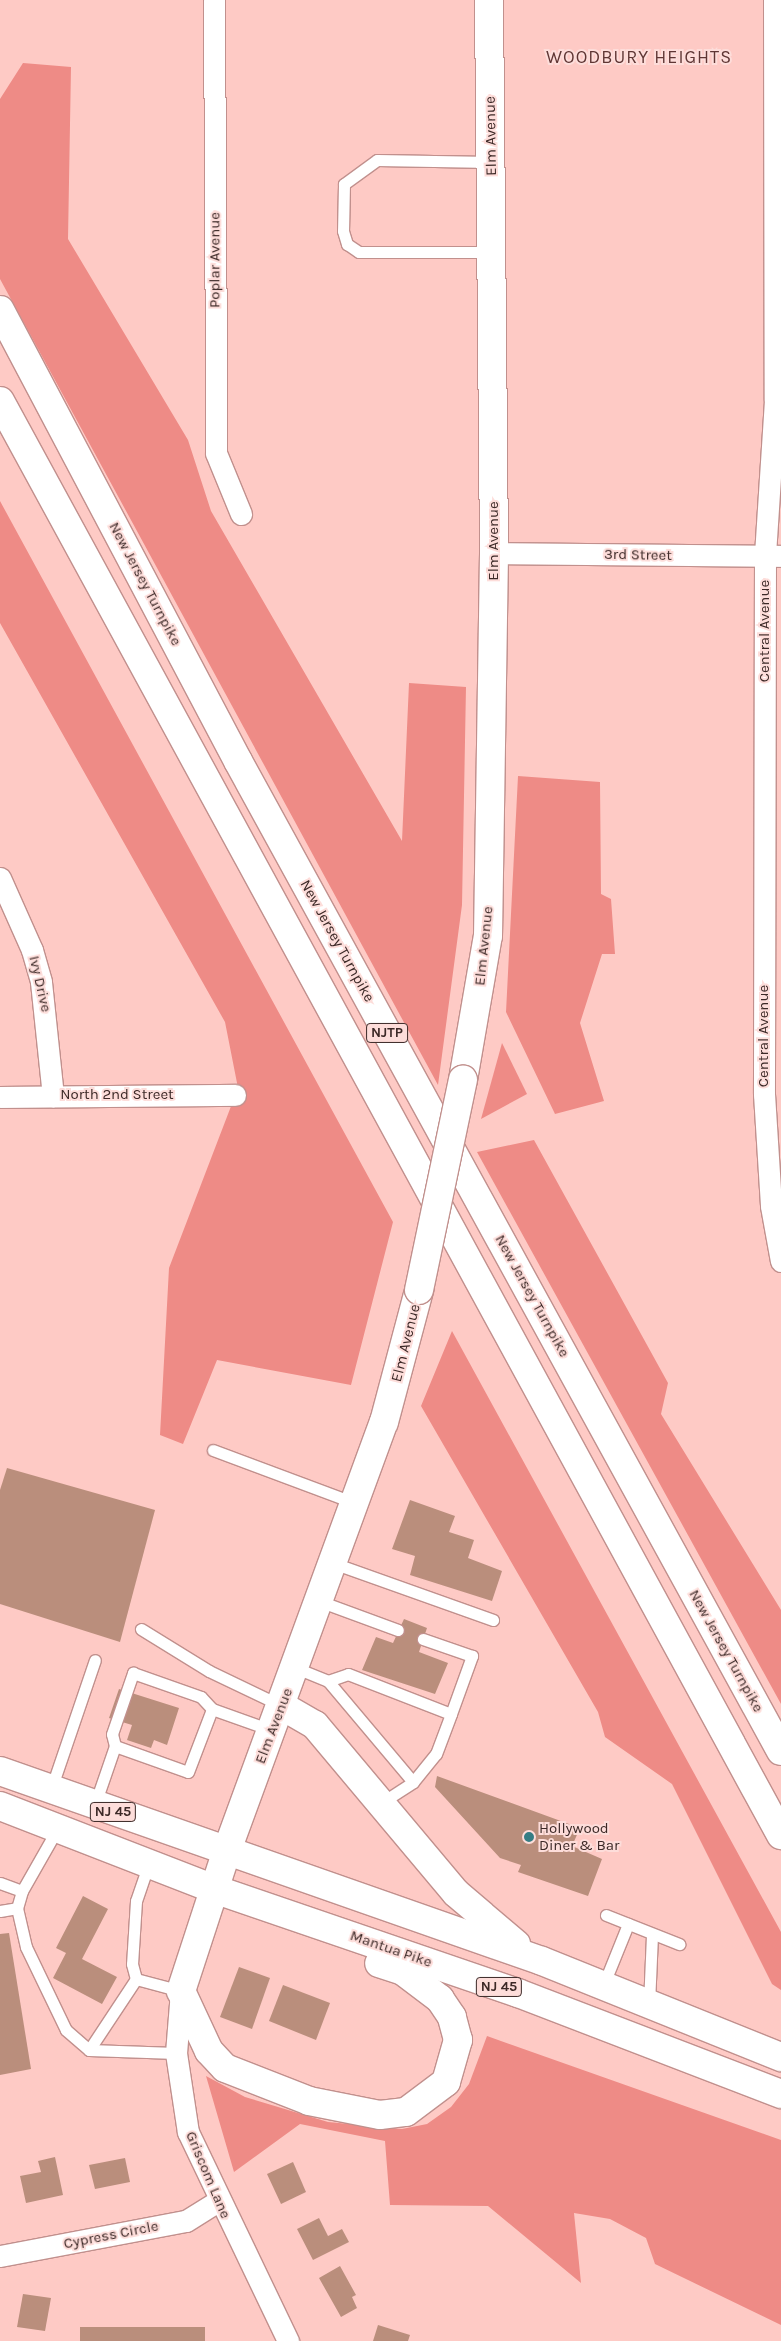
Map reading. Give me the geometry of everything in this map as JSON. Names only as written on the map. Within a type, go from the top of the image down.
[{"type":"main road","name":"Elm Avenue","points":[[226,1853],[296,1668],[398,1375],[419,1290],[464,1080],[488,936],[494,553],[489,0]]},
{"type":"main road","name":"New Jersey Turnpike","points":[[0,310],[238,761],[781,1752]]},
{"type":"main road","name":"NJTP","points":[[0,401],[781,1835]]},
{"type":"main road","points":[[277,1718],[315,1725],[456,1893],[496,1931],[542,1961]]},
{"type":"main road","name":"NJ 45","points":[[0,1771],[226,1853],[542,1961],[781,2057]]},
{"type":"main road","name":"Mantua Pike","points":[[0,1806],[214,1889],[518,1993],[781,2094]]},
{"type":"main road","name":"Griscom Lane","points":[[181,1991],[226,1853]]},
{"type":"main road","points":[[181,1991],[209,2051],[226,2068],[286,2094],[380,2115],[406,2112],[446,2082],[458,2040],[452,2017],[426,1986],[403,1971],[268,1923],[240,1897]]},
{"type":"street","name":"Poplar Avenue","points":[[214,0],[216,453],[241,514]]},
{"type":"street","name":"Central Avenue","points":[[774,0],[773,1094],[770,1197],[781,1261]]},
{"type":"street","name":"3rd Street","points":[[494,553],[773,556]]},
{"type":"street","name":"Ivy Drive","points":[[0,878],[32,950],[41,982],[53,1096]]},
{"type":"street","name":"North 2nd Street","points":[[0,1097],[235,1094]]},
{"type":"street","name":"Griscom Lane","points":[[181,1991],[176,2053],[188,2132],[218,2201],[288,2341]]},
{"type":"street","name":"Cypress Circle","points":[[0,2256],[186,2221],[218,2201]]},
{"type":"lane","points":[[491,162],[377,160],[344,184],[343,231],[348,244],[359,252],[492,252]]},
{"type":"lane","points":[[213,1450],[355,1503]]},
{"type":"lane","points":[[333,1563],[493,1620]]},
{"type":"lane","points":[[320,1601],[398,1630]]},
{"type":"lane","points":[[141,1629],[209,1671],[277,1718]]},
{"type":"lane","points":[[381,1803],[413,1782],[436,1754],[472,1656],[423,1640]]},
{"type":"lane","points":[[51,1789],[95,1660]]},
{"type":"lane","points":[[296,1668],[328,1681],[413,1782]]},
{"type":"lane","points":[[94,1806],[115,1746],[112,1734],[133,1673],[201,1698],[212,1708],[277,1718]]},
{"type":"lane","points":[[328,1681],[348,1674],[451,1714]]},
{"type":"lane","points":[[115,1746],[188,1772],[212,1708]]},
{"type":"lane","points":[[58,1828],[22,1891],[17,1908],[26,1947],[66,2030],[89,2050],[176,2053]]},
{"type":"lane","points":[[89,2050],[136,1979],[132,1964],[136,1901],[149,1863]]},
{"type":"lane","points":[[0,1883],[22,1891]]},
{"type":"lane","points":[[0,1911],[17,1908]]},
{"type":"lane","points":[[606,1916],[678,1944]]},
{"type":"lane","points":[[603,1986],[628,1924]]},
{"type":"lane","points":[[649,2004],[652,1934]]},
{"type":"lane","points":[[136,1979],[181,1991]]},
{"type":"shaded area","points":[[23,63],[71,67],[68,239],[188,440],[211,511],[402,841],[409,683],[466,687],[462,905],[438,1085],[0,279],[0,99]]},
{"type":"shaded area","points":[[0,501],[393,1222],[351,1385],[217,1360],[183,1444],[160,1435],[169,1268],[238,1088],[225,1022],[0,623]]},
{"type":"shaded area","points":[[518,776],[600,782],[601,894],[611,899],[615,954],[602,954],[580,1023],[604,1101],[555,1114],[506,1012]]},
{"type":"shaded area","points":[[502,1043],[527,1094],[481,1119]]},
{"type":"shaded area","points":[[534,1140],[668,1383],[661,1414],[781,1610],[781,1704],[477,1152]]},
{"type":"shaded area","points":[[452,1331],[781,1932],[781,1990],[772,1984],[672,1784],[605,1737],[598,1712],[421,1406]]},
{"type":"shaded area","points":[[487,2036],[781,2140],[781,2325],[655,2264],[646,2238],[610,2219],[574,2213],[581,2283],[488,2206],[390,2205],[385,2141],[300,2124],[234,2172],[206,2076],[245,2097],[328,2122],[402,2129],[427,2124],[451,2107],[469,2084]]},
{"type":"building","points":[[7,1468],[155,1510],[120,1642],[0,1604],[0,1490]]},
{"type":"building","points":[[410,1500],[455,1516],[449,1532],[474,1540],[468,1558],[502,1571],[492,1601],[410,1575],[415,1556],[392,1549]]},
{"type":"building","points":[[404,1619],[427,1628],[419,1652],[448,1663],[435,1694],[362,1670],[376,1637],[393,1643]]},
{"type":"building","points":[[119,1689],[179,1708],[167,1745],[154,1740],[151,1748],[127,1740],[132,1725],[109,1718]]},
{"type":"building","name":"Hollywood Diner & Bar","points":[[437,1776],[580,1828],[572,1846],[602,1859],[588,1896],[518,1872],[521,1865],[500,1858],[435,1787]]},
{"type":"building","points":[[83,1896],[108,1909],[82,1959],[117,1977],[102,2004],[53,1978],[66,1953],[56,1948]]},
{"type":"building","points":[[9,1933],[31,2069],[0,2075],[0,1934]]},
{"type":"building","points":[[239,1967],[270,1978],[252,2029],[220,2017]]},
{"type":"building","points":[[283,1985],[330,2003],[316,2040],[269,2021]]},
{"type":"building","points":[[55,2157],[63,2195],[26,2203],[20,2176],[41,2172],[38,2161]]},
{"type":"building","points":[[125,2158],[130,2182],[95,2189],[89,2165]]},
{"type":"building","points":[[293,2162],[306,2192],[281,2204],[267,2174]]},
{"type":"building","points":[[319,2218],[328,2236],[342,2229],[349,2242],[313,2260],[297,2229]]},
{"type":"building","points":[[340,2266],[356,2295],[352,2297],[357,2308],[341,2317],[319,2278]]},
{"type":"building","points":[[23,2294],[51,2298],[45,2331],[17,2327]]},
{"type":"building","points":[[378,2325],[410,2335],[408,2341],[373,2341]]},
{"type":"building","points":[[80,2327],[205,2327],[205,2341],[80,2341]]},
{"type":"place","name":"Hollywood Diner & Bar","points":[[529,1837]]},
{"type":"district","name":"WOODBURY HEIGHTS","points":[[639,57]]}]
